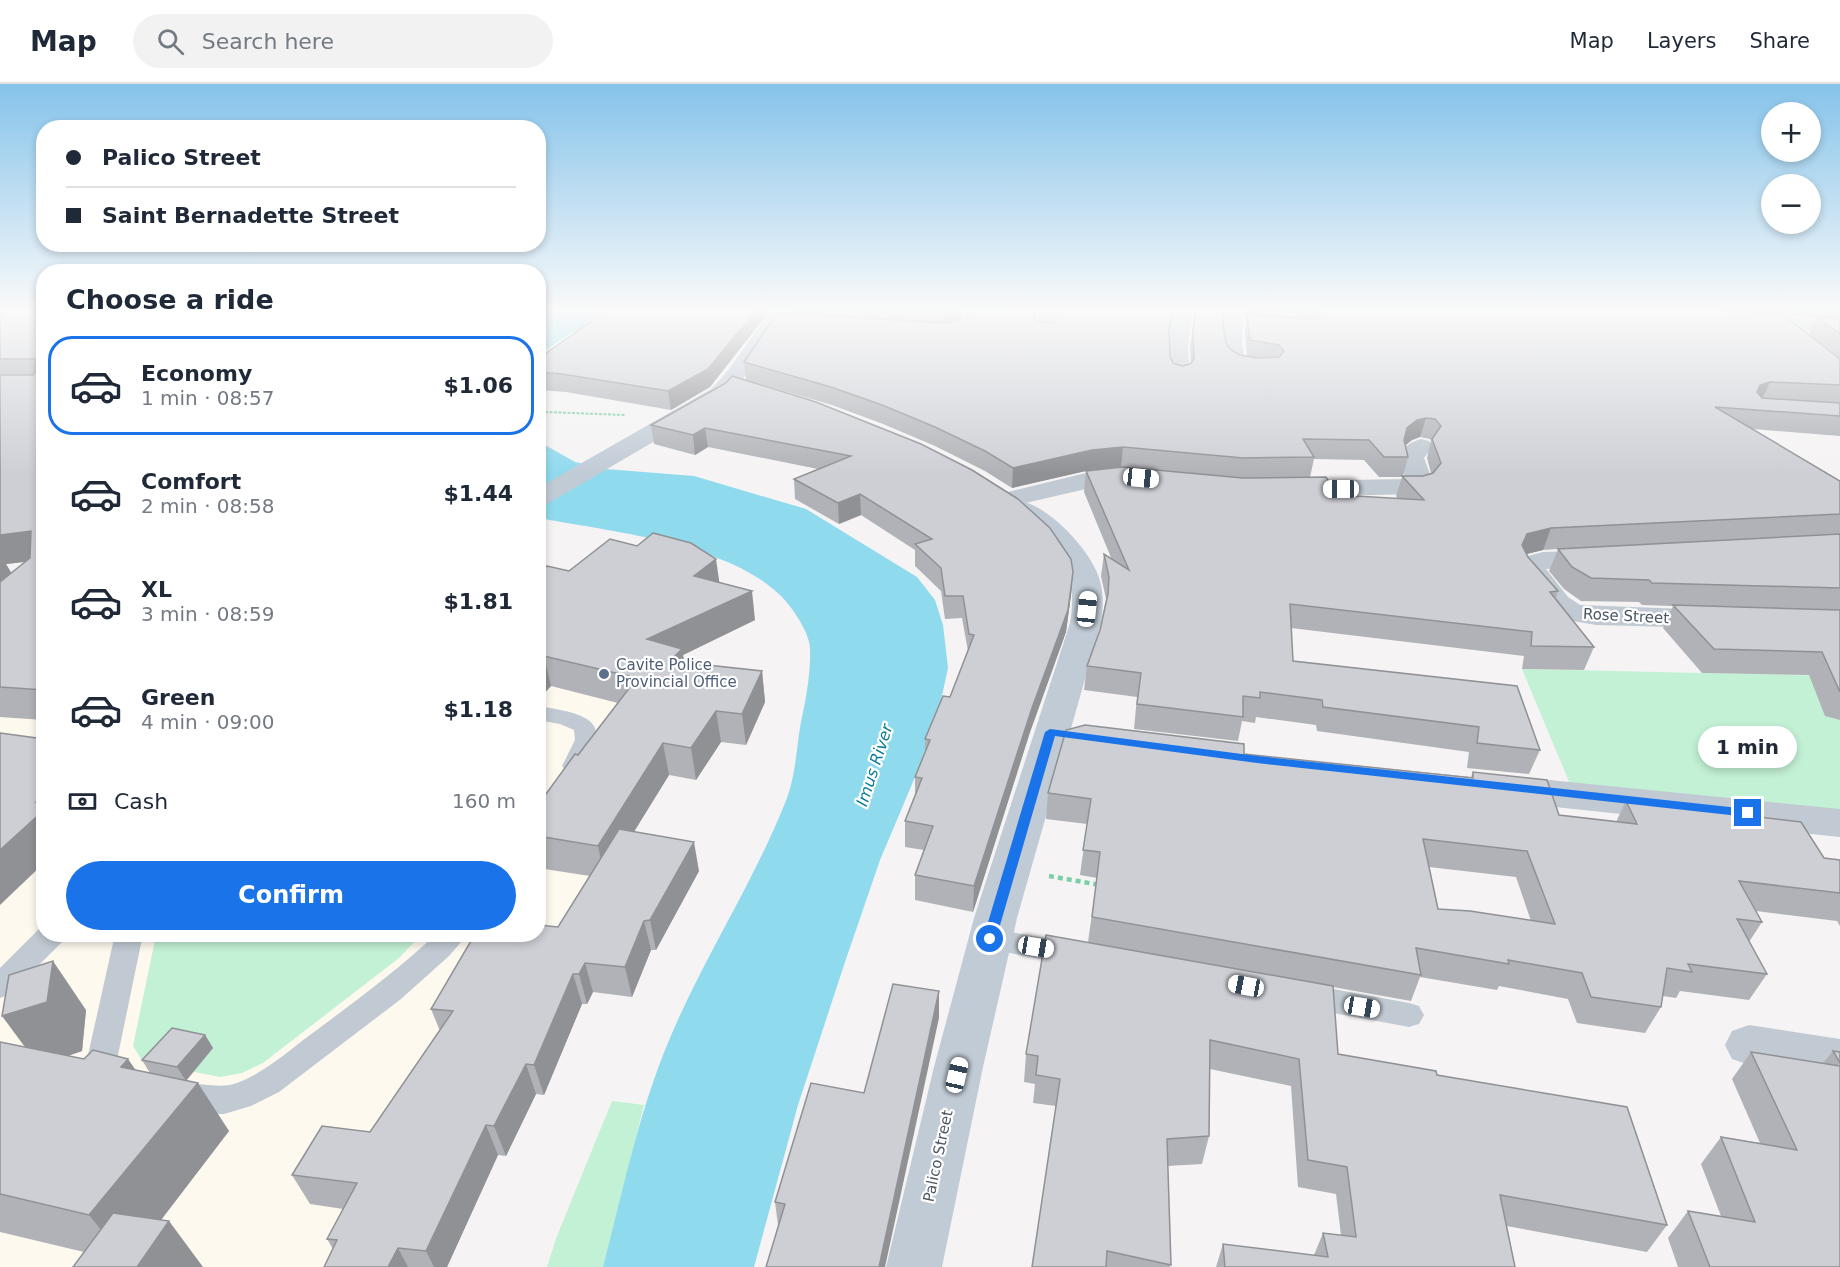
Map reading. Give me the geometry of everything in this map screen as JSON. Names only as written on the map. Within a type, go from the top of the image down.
[{"type":"street","points":[[546,494],[719,394],[744,387],[757,364]]},
{"type":"street","points":[[1179,364],[1180,376]]},
{"type":"street","points":[[1239,364],[1245,367],[1268,369]]},
{"type":"street","points":[[1268,489],[1418,486],[1420,482],[1411,459],[1413,452],[1421,446]]},
{"type":"street","name":"Palico Street","points":[[914,1267],[990,939],[1068,734],[1089,596],[1087,582],[1074,556],[1065,545],[1041,523],[997,492],[1121,477],[1158,480]]},
{"type":"street","name":"Rose Street","points":[[1626,556],[1543,561],[1530,564],[1530,568],[1557,603],[1572,613],[1596,616],[1736,619]]},
{"type":"street","points":[[1470,784],[1840,823]]},
{"type":"street","points":[[1749,1045],[1840,1060]]},
{"type":"lane","points":[[546,714],[571,719],[580,724],[589,736],[584,752],[564,781]]},
{"type":"lane","points":[[990,939],[1094,958]]},
{"type":"lane","points":[[0,986],[44,942]]},
{"type":"lane","points":[[127,942],[103,1055],[106,1070],[118,1081],[207,1101],[248,1094],[277,1077],[424,965],[446,942]]},
{"type":"lane","points":[[1281,992],[1409,1015]]},
{"type":"path","points":[[546,412],[642,416],[671,423]]},
{"type":"path","points":[[1047,876],[1106,886]]},
{"type":"shaded area","points":[[546,649],[712,756],[696,780],[668,776],[329,1267],[0,1267],[0,716],[36,683],[36,942],[546,942]]},
{"type":"green space","points":[[1522,669],[1840,676],[1840,812],[1570,784]]},
{"type":"green space","points":[[155,942],[414,942],[399,958],[263,1063],[242,1073],[220,1077],[143,1062],[133,1046]]},
{"type":"green space","points":[[612,1101],[644,1105],[603,1267],[547,1267],[557,1236]]},
{"type":"water","name":"Imus River","points":[[546,446],[575,462],[606,469],[694,476],[806,509],[917,577],[935,600],[943,625],[948,668],[938,714],[918,770],[880,860],[845,962],[798,1105],[754,1267],[603,1267],[638,1130],[665,1050],[693,988],[757,866],[789,793],[808,685],[810,644],[792,609],[771,587],[743,569],[711,555],[639,536],[546,519]]},
{"type":"building","points":[[36,364],[36,689],[0,687],[0,582],[30,558],[31,531],[0,535],[0,375],[33,375]]},
{"type":"building","points":[[546,364],[712,364],[708,369],[668,391],[546,373]]},
{"type":"building","points":[[752,364],[1840,364],[1840,385],[1770,382],[1760,385],[1757,392],[1762,398],[1840,403],[1840,416],[1715,407],[1840,481],[1840,514],[1551,528],[1527,534],[1522,545],[1528,557],[1558,591],[1550,592],[1594,647],[1531,646],[1532,632],[1290,604],[1293,661],[1517,686],[1540,750],[1477,743],[1479,727],[1323,707],[1322,700],[1260,692],[1260,698],[1243,696],[1243,717],[1137,704],[1141,673],[1087,666],[1100,630],[1108,594],[1109,577],[1104,554],[1129,570],[1086,471],[1123,467],[1243,478],[1326,477],[1338,495],[1424,500],[1402,476],[1423,476],[1433,473],[1441,463],[1432,439],[1441,426],[1435,419],[1417,420],[1407,428],[1404,440],[1408,457],[1384,457],[1369,440],[1303,439],[1314,457],[1243,458],[1123,447],[1092,450],[1013,468],[985,451],[935,427],[831,387]]},
{"type":"building","points":[[732,376],[816,402],[921,444],[972,470],[1018,499],[1050,528],[1071,559],[1073,572],[1068,610],[1032,708],[974,886],[915,875],[933,826],[905,821],[922,778],[915,777],[930,740],[925,739],[943,696],[950,697],[974,635],[969,634],[963,596],[945,596],[941,568],[915,544],[932,539],[860,494],[838,503],[794,479],[851,456],[705,428],[693,435],[651,425],[726,383]]},
{"type":"building","points":[[653,533],[691,543],[716,559],[694,576],[752,591],[647,639],[682,649],[670,661],[762,671],[742,714],[716,711],[691,748],[663,743],[598,846],[546,837],[546,794],[575,754],[578,755],[637,678],[546,656],[546,567],[569,571],[610,539],[637,546]]},
{"type":"building","points":[[1840,534],[1840,588],[1652,583],[1649,580],[1591,578],[1572,567],[1558,549]]},
{"type":"building","points":[[1673,605],[1840,610],[1840,692],[1822,652],[1714,649]]},
{"type":"building","points":[[1085,725],[1244,744],[1244,754],[1473,778],[1473,772],[1547,780],[1559,815],[1637,824],[1626,801],[1801,822],[1824,858],[1840,860],[1840,893],[1739,881],[1762,922],[1737,919],[1767,974],[1688,964],[1692,972],[1667,968],[1661,1007],[1591,997],[1582,973],[1508,960],[1509,964],[1416,948],[1421,975],[1092,917],[1100,852],[1083,850],[1091,799],[1048,793],[1066,730]],"holes":[[[1423,839],[1527,851],[1555,924],[1470,911],[1438,909]]]},
{"type":"building","points":[[0,733],[36,738],[36,817],[0,850]]},
{"type":"building","points":[[619,829],[694,842],[650,920],[644,921],[625,967],[585,963],[579,974],[573,974],[534,1065],[526,1064],[494,1126],[486,1125],[426,1251],[398,1248],[388,1267],[324,1267],[337,1240],[327,1239],[357,1183],[292,1175],[322,1126],[370,1132],[453,1011],[431,1009],[470,942],[546,942],[546,926],[558,927]]},
{"type":"building","points":[[1046,935],[1333,986],[1338,1054],[1436,1071],[1437,1075],[1627,1107],[1667,1225],[1500,1195],[1515,1267],[1225,1267],[1223,1244],[1328,1257],[1323,1233],[1356,1237],[1347,1167],[1308,1160],[1299,1059],[1210,1040],[1209,1136],[1167,1139],[1171,1265],[1107,1251],[1106,1267],[1032,1267],[1060,1079],[1036,1075],[1038,1056],[1026,1054]]},
{"type":"building","points":[[53,961],[47,1002],[2,1016],[9,975]]},
{"type":"building","points":[[893,984],[939,991],[879,1267],[766,1267],[785,1204],[775,1202],[811,1083],[864,1093]]},
{"type":"building","points":[[172,1028],[205,1035],[177,1067],[142,1060]]},
{"type":"building","points":[[0,1042],[84,1059],[93,1050],[128,1059],[121,1067],[198,1083],[89,1215],[0,1194]]},
{"type":"building","points":[[1833,1051],[1840,1052],[1840,1063]]},
{"type":"building","points":[[1751,1052],[1840,1066],[1840,1267],[1710,1267],[1688,1211],[1755,1222],[1721,1137],[1797,1150]]},
{"type":"building","points":[[113,1213],[169,1221],[137,1267],[73,1267]]},
{"type":"place","name":"Cavite Police Provincial Office","points":[[604,674]]},
{"type":"route","points":[[990,939],[1050,732],[1257,760],[1518,790],[1748,813]]}]
